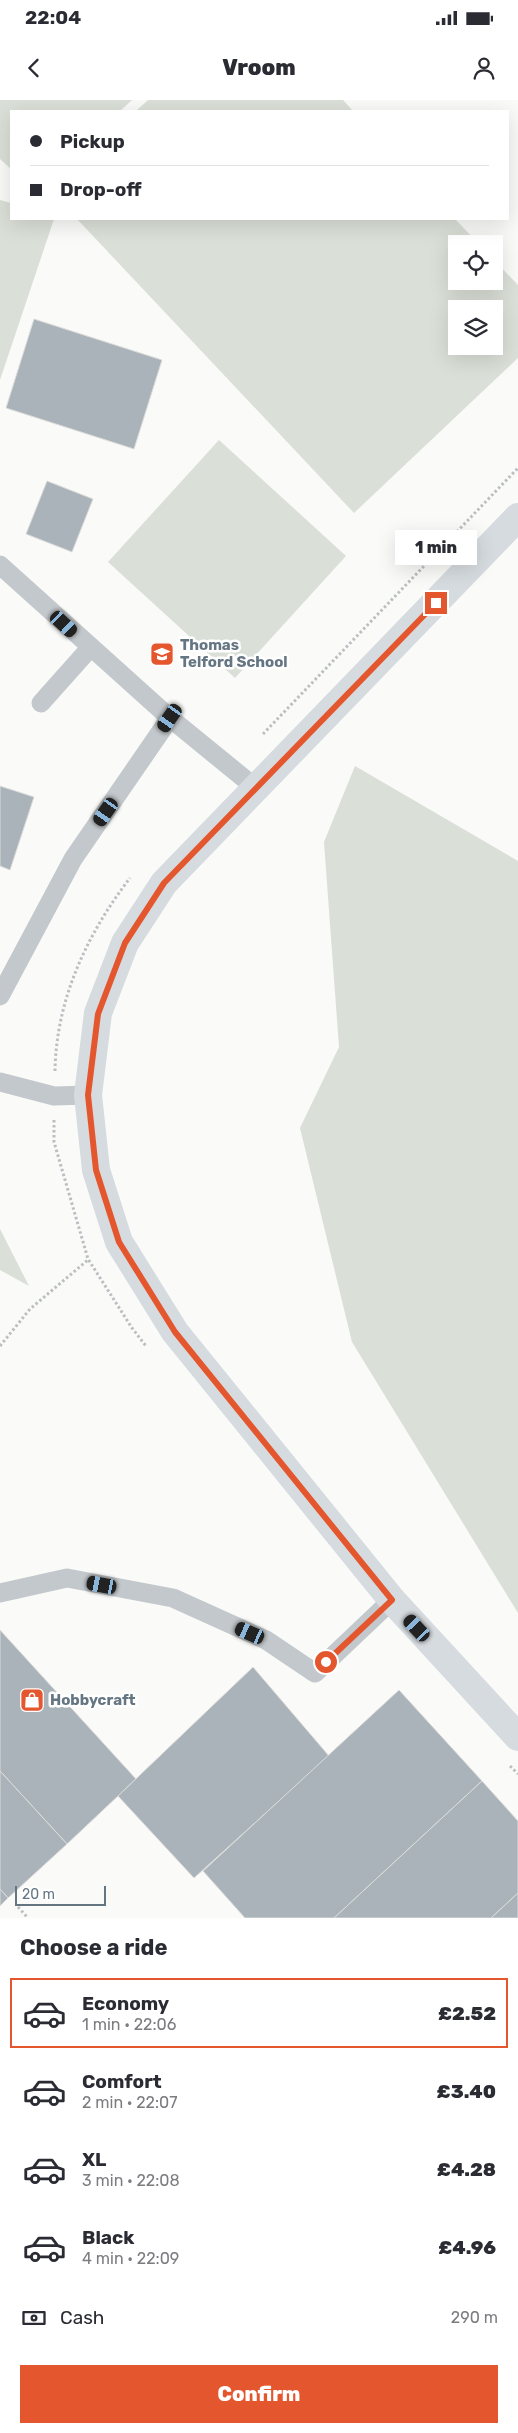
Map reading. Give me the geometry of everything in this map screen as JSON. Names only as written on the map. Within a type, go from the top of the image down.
[{"type":"street","points":[[518,516],[257,789],[164,883],[125,943],[98,1014],[88,1095],[96,1170],[119,1242],[175,1332],[392,1600],[518,1737]]},
{"type":"lane","points":[[0,565],[170,718],[257,789]]},
{"type":"lane","points":[[41,703],[90,648]]},
{"type":"lane","points":[[0,996],[73,859],[170,718]]},
{"type":"lane","points":[[0,1082],[54,1096],[88,1095]]},
{"type":"lane","points":[[0,1593],[68,1578],[173,1598],[266,1640],[315,1673],[392,1600]]},
{"type":"path","points":[[0,1346],[30,1309],[88,1259],[119,1242]]},
{"type":"path","points":[[18,1907],[28,1918]]},
{"type":"shaded area","points":[[0,100],[132,100],[121,110],[10,110],[10,168],[0,159]]},
{"type":"shaded area","points":[[148,100],[343,100],[352,110],[137,110]]},
{"type":"shaded area","points":[[0,200],[10,203],[10,220],[54,220],[0,380]]},
{"type":"shaded area","points":[[78,220],[456,220],[470,235],[448,235],[448,290],[503,290],[503,269],[518,285],[518,358],[354,513]]},
{"type":"shaded area","points":[[219,440],[346,556],[235,678],[108,562]]},
{"type":"shaded area","points":[[355,766],[518,861],[518,1613],[352,1342],[300,1128],[339,1047],[324,842]]},
{"type":"shaded area","points":[[0,1229],[29,1286],[0,1270]]},
{"type":"building","points":[[34,319],[162,360],[134,449],[6,408]]},
{"type":"building","points":[[47,481],[93,499],[72,552],[26,534]]},
{"type":"building","points":[[0,786],[34,797],[10,870],[0,866]]},
{"type":"building","name":"Hobbycraft","points":[[0,1630],[136,1779],[67,1844],[0,1771]]},
{"type":"building","points":[[253,1667],[329,1756],[194,1878],[118,1796]]},
{"type":"building","points":[[399,1690],[482,1781],[334,1918],[245,1918],[203,1871]]},
{"type":"building","points":[[0,1771],[67,1844],[8,1898],[0,1889]]},
{"type":"building","points":[[482,1781],[518,1821],[518,1893],[491,1918],[334,1918]]},
{"type":"building","points":[[0,1889],[8,1898],[0,1906]]},
{"type":"building","points":[[518,1893],[518,1918],[491,1918]]},
{"type":"place","name":"Thomas Telford School","points":[[162,654]]},
{"type":"place","name":"Hobbycraft","points":[[32,1700]]},
{"type":"route","points":[[326,1662],[392,1600],[175,1332],[119,1242],[96,1170],[88,1095],[98,1014],[125,943],[164,883],[436,603]]}]
